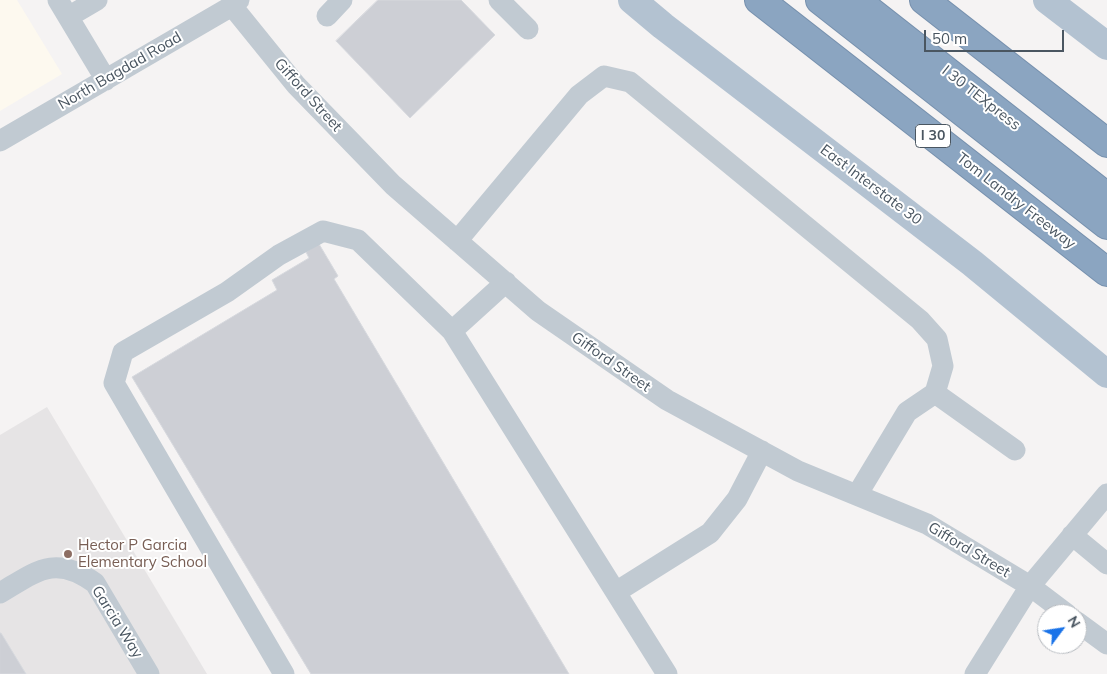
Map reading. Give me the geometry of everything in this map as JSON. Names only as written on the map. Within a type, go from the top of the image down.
[{"type":"highway","name":"Tom Landry Freeway","points":[[759,0],[1107,272]]},
{"type":"highway","points":[[820,0],[852,11],[1107,224]]},
{"type":"highway","points":[[924,0],[1107,143]]},
{"type":"highway","name":"I 30 TEXpress","points":[[852,11],[1107,197]]},
{"type":"main road","name":"East Interstate 30","points":[[632,0],[671,32],[972,262],[1107,374]]},
{"type":"main road","points":[[1047,0],[1107,46]]},
{"type":"street","points":[[97,0],[63,8],[106,80]]},
{"type":"street","points":[[327,16],[342,0]]},
{"type":"street","points":[[499,0],[528,29]]},
{"type":"street","name":"North Bagdad Road","points":[[1,139],[106,80],[235,3]]},
{"type":"street","name":"Gifford Street","points":[[235,3],[303,92],[394,185],[538,310],[667,400],[798,470],[927,524],[1030,586],[1054,604]]},
{"type":"street","points":[[457,241],[579,95],[604,76],[630,82],[920,320],[937,339],[943,366],[935,393],[908,412],[857,495]]},
{"type":"street","points":[[284,674],[114,384],[122,352],[226,292],[278,255],[323,231],[358,240],[452,331],[667,674]]},
{"type":"street","points":[[452,331],[506,282]]},
{"type":"street","points":[[935,393],[1015,450]]},
{"type":"street","points":[[616,592],[710,533],[737,498],[762,451]]},
{"type":"street","points":[[975,674],[1030,586],[1107,494]]},
{"type":"street","points":[[1072,536],[1107,564]]},
{"type":"street","name":"Garcia Way","points":[[0,593],[40,570],[56,567],[72,569],[83,574],[95,583],[149,674]]},
{"type":"street","points":[[1087,629],[1107,644]]},
{"type":"shaded area","points":[[0,0],[17,0],[62,74],[0,111]]},
{"type":"shaded area","name":"Hector P Garcia Elementary School","points":[[47,407],[207,674],[0,674],[0,435]]},
{"type":"building","points":[[378,0],[461,0],[495,35],[410,118],[336,41]]},
{"type":"building","points":[[319,244],[338,276],[334,279],[569,674],[311,674],[132,377],[277,290],[272,280],[309,258],[306,252]]},
{"type":"building","points":[[1,633],[26,674],[0,674]]},
{"type":"place","name":"Hector P Garcia Elementary School","points":[[68,554]]}]
